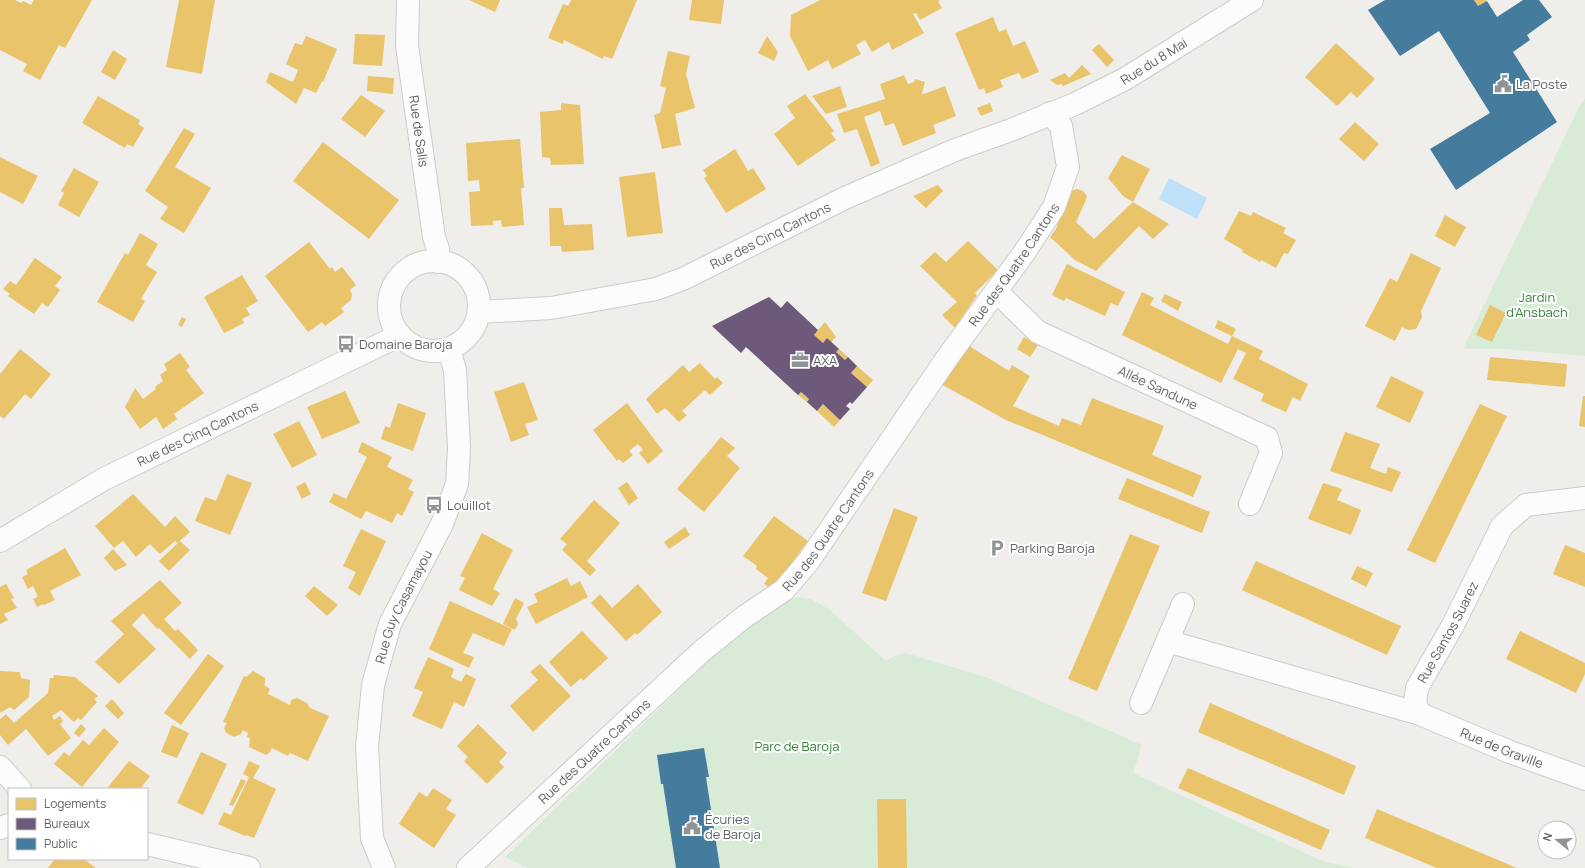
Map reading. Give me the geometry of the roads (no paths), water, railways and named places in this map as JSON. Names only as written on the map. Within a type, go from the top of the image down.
[{"type":"street","name":"Rue de Salis","points":[[408,0],[407,46],[434,237],[438,249],[438,262]]},
{"type":"street","name":"Rue du 8 Mai","points":[[1050,113],[1075,104],[1125,79],[1252,0]]},
{"type":"street","name":"Rue des Quatre Cantons","points":[[468,868],[703,650],[744,618],[784,590],[808,562],[947,358],[1024,253],[1054,207],[1068,167],[1061,126],[1050,113]]},
{"type":"street","name":"Rue des Cinq Cantons","points":[[479,312],[551,308],[656,289],[685,278],[845,198],[956,150],[1011,130],[1050,113]]},
{"type":"street","points":[[438,262],[452,265],[464,273],[473,284],[478,298],[479,312],[469,335],[460,343],[449,349],[435,351],[422,350],[410,344],[400,335],[392,322],[389,308],[391,293],[398,279],[409,269],[423,263],[438,262]]},
{"type":"street","name":"Allée Sandune","points":[[996,292],[1038,332],[1267,438],[1271,454],[1250,504]]},
{"type":"street","name":"Rue des Cinq Cantons","points":[[0,541],[104,479],[400,335]]},
{"type":"street","name":"Rue Guy Casamayou","points":[[384,868],[372,838],[367,747],[373,685],[390,624],[442,524],[457,484],[459,448],[455,370],[449,349]]},
{"type":"street","name":"Rue Santos Suarez","points":[[1420,714],[1415,703],[1417,688],[1453,625],[1502,526],[1526,505],[1585,498]]},
{"type":"street","points":[[1140,703],[1183,604]]},
{"type":"street","points":[[1167,641],[1420,714]]},
{"type":"street","name":"Rue de Graville","points":[[1420,714],[1510,752],[1585,780]]},
{"type":"street","points":[[0,767],[19,788]]},
{"type":"street","points":[[148,844],[249,868]]},
{"type":"water","points":[[1169,178],[1207,198],[1197,219],[1159,199]]},
{"type":"place","name":"La Poste","points":[[1503,84]]},
{"type":"place","name":"Domaine Baroja","points":[[346,344]]},
{"type":"place","name":"AXA","points":[[800,360]]},
{"type":"place","name":"Louillot","points":[[434,505]]},
{"type":"place","name":"Parking Baroja","points":[[997,548]]},
{"type":"place","name":"Écuries de Baroja","points":[[692,826]]},
{"type":"park label","name":"Jardin d'Ansbach","points":[[1537,304]]},
{"type":"park label","name":"Parc de Baroja","points":[[797,746]]}]
